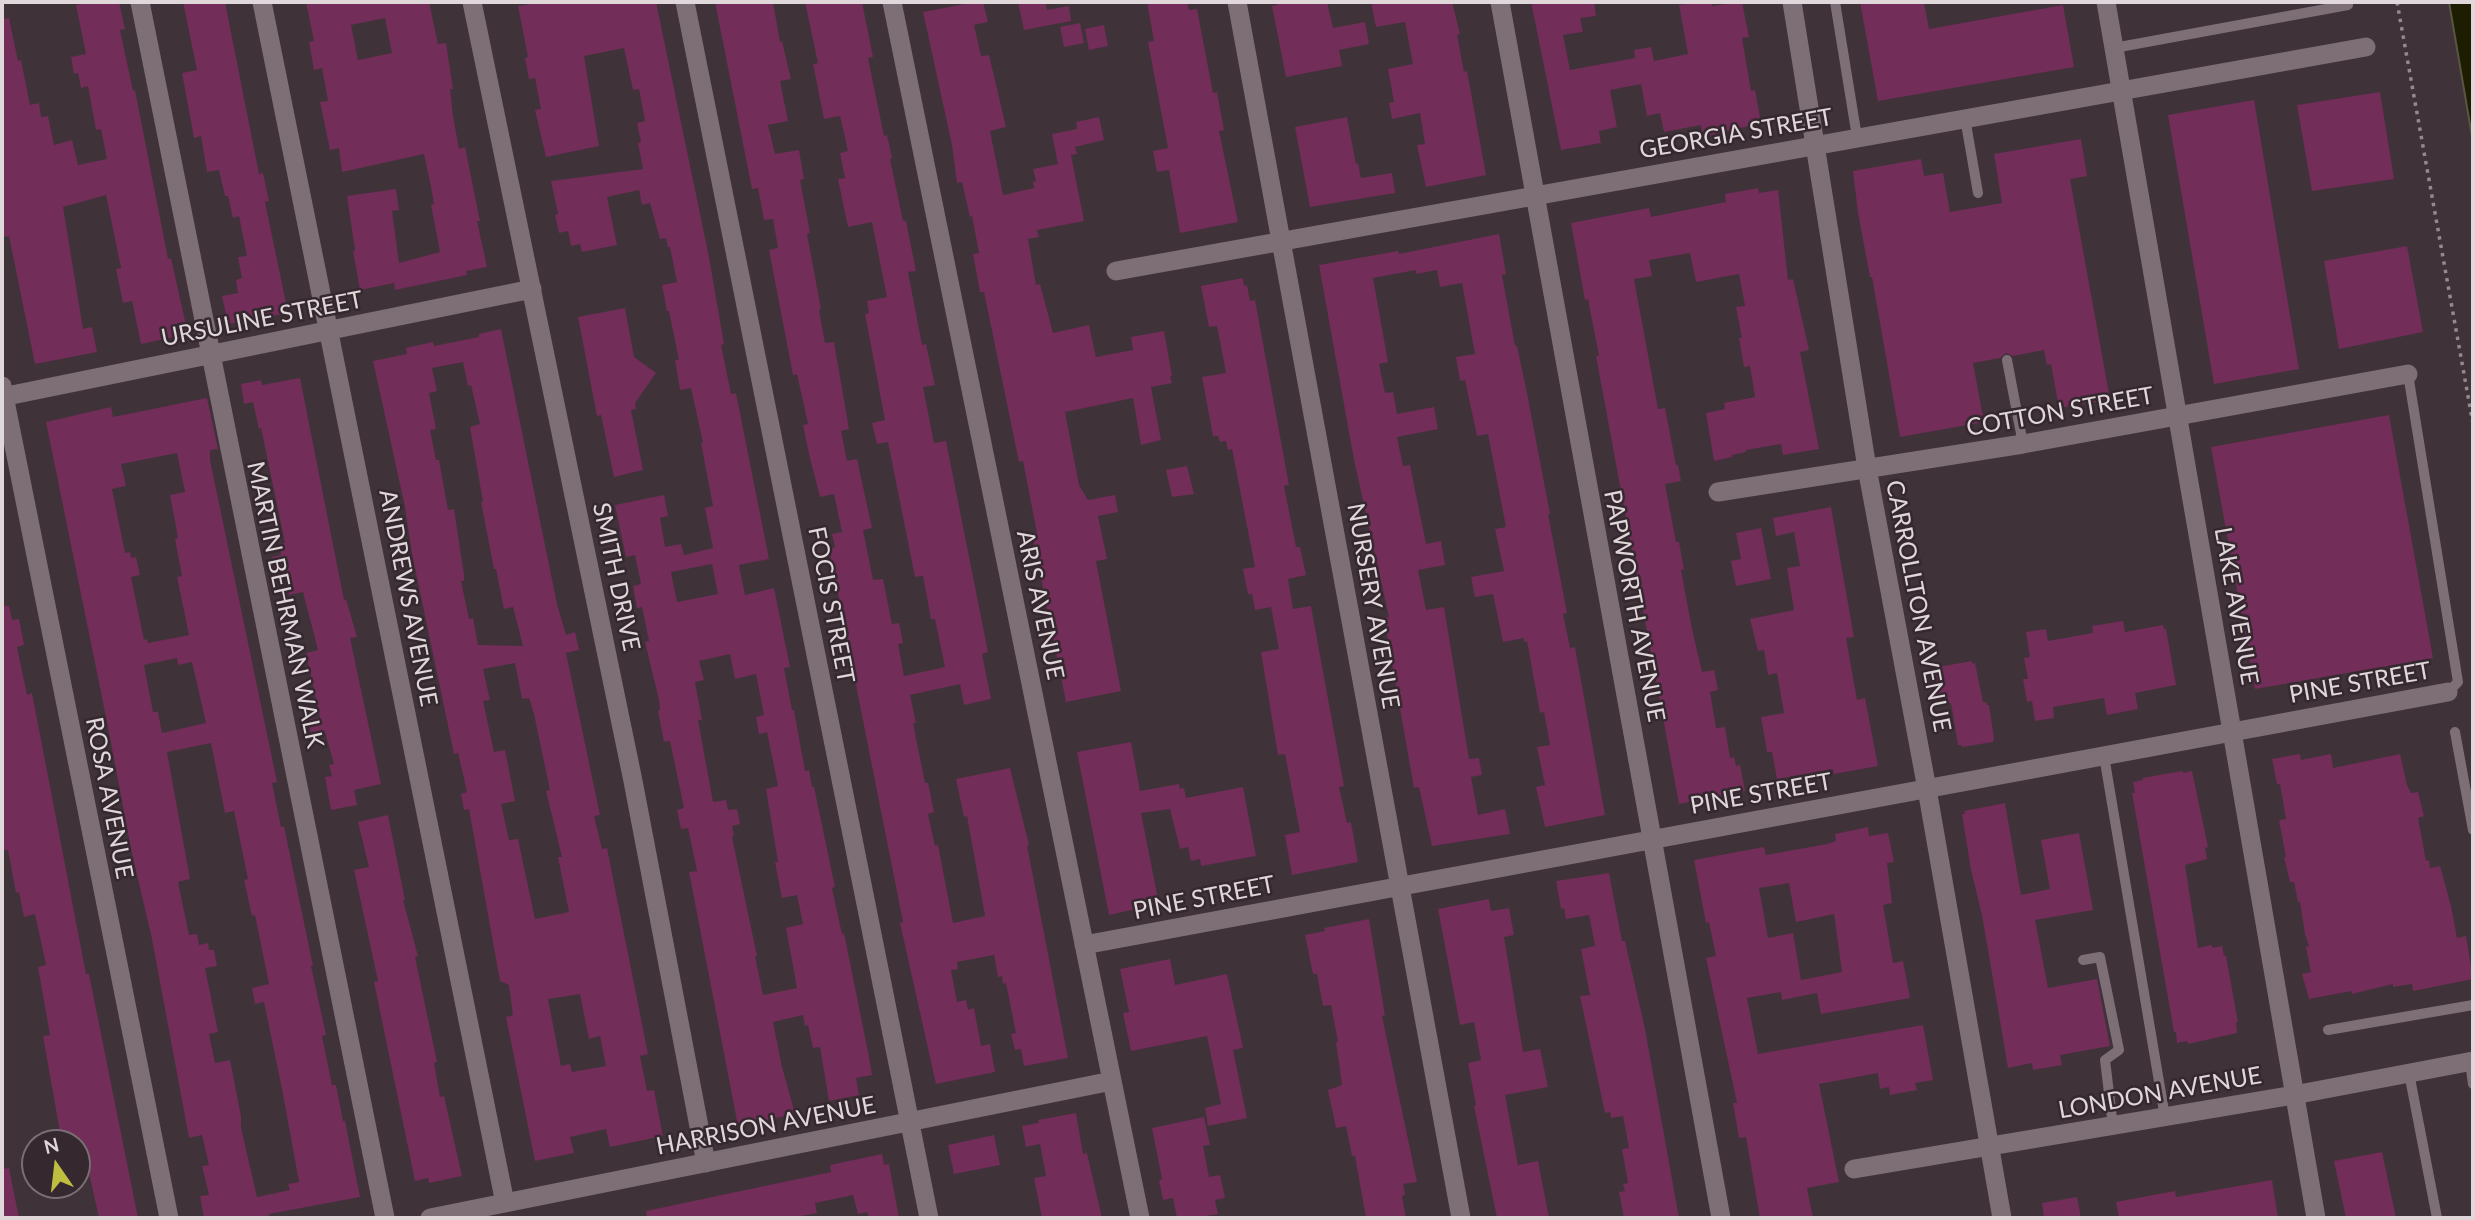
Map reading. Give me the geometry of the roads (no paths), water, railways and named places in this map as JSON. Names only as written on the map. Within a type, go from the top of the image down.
[{"type":"street","name":"MARTIN BEHRMAN WALK","points":[[140,2],[385,1218]]},
{"type":"street","name":"ANDREWS AVENUE","points":[[262,2],[505,1203]]},
{"type":"street","name":"SMITH DRIVE","points":[[471,2],[633,781],[706,1163]]},
{"type":"street","name":"FOCIS STREET","points":[[685,2],[929,1218]]},
{"type":"street","name":"ARIS AVENUE","points":[[892,2],[1140,1218]]},
{"type":"street","name":"NURSERY AVENUE","points":[[1237,2],[1461,1218]]},
{"type":"street","name":"PAPWORTH AVENUE","points":[[1500,2],[1721,1218]]},
{"type":"street","name":"CARROLLTON AVENUE","points":[[1792,2],[1817,144],[1867,468],[1927,789],[2002,1218]]},
{"type":"street","name":"LAKE AVENUE","points":[[2106,2],[2316,1218]]},
{"type":"street","name":"GEORGIA STREET","points":[[1116,271],[2366,47]]},
{"type":"street","name":"URSULINE STREET","points":[[2,393],[209,355],[532,289]]},
{"type":"street","name":"COTTON STREET","points":[[1718,492],[2022,444],[2408,374]]},
{"type":"street","name":"ROSA AVENUE","points":[[2,393],[169,1218]]},
{"type":"street","name":"PINE STREET","points":[[1084,946],[2448,692]]},
{"type":"street","name":"LONDON AVENUE","points":[[1854,1169],[2294,1095],[2472,1062]]},
{"type":"street","name":"HARRISON AVENUE","points":[[430,1218],[1112,1081]]},
{"type":"lane","points":[[1835,2],[1857,137]]},
{"type":"lane","points":[[2114,48],[2348,5],[2347,2]]},
{"type":"lane","points":[[1965,118],[1978,193]]},
{"type":"lane","points":[[2007,360],[2022,444]]},
{"type":"lane","points":[[2408,374],[2458,682],[2448,692]]},
{"type":"lane","points":[[2455,732],[2473,830]]},
{"type":"lane","points":[[2104,756],[2165,1117]]},
{"type":"lane","points":[[2083,960],[2100,957],[2119,1050],[2105,1060],[2113,1126]]},
{"type":"lane","points":[[2328,1030],[2473,1005]]},
{"type":"lane","points":[[2472,1062],[2473,1084]]},
{"type":"lane","points":[[2409,1073],[2437,1218]]}]
